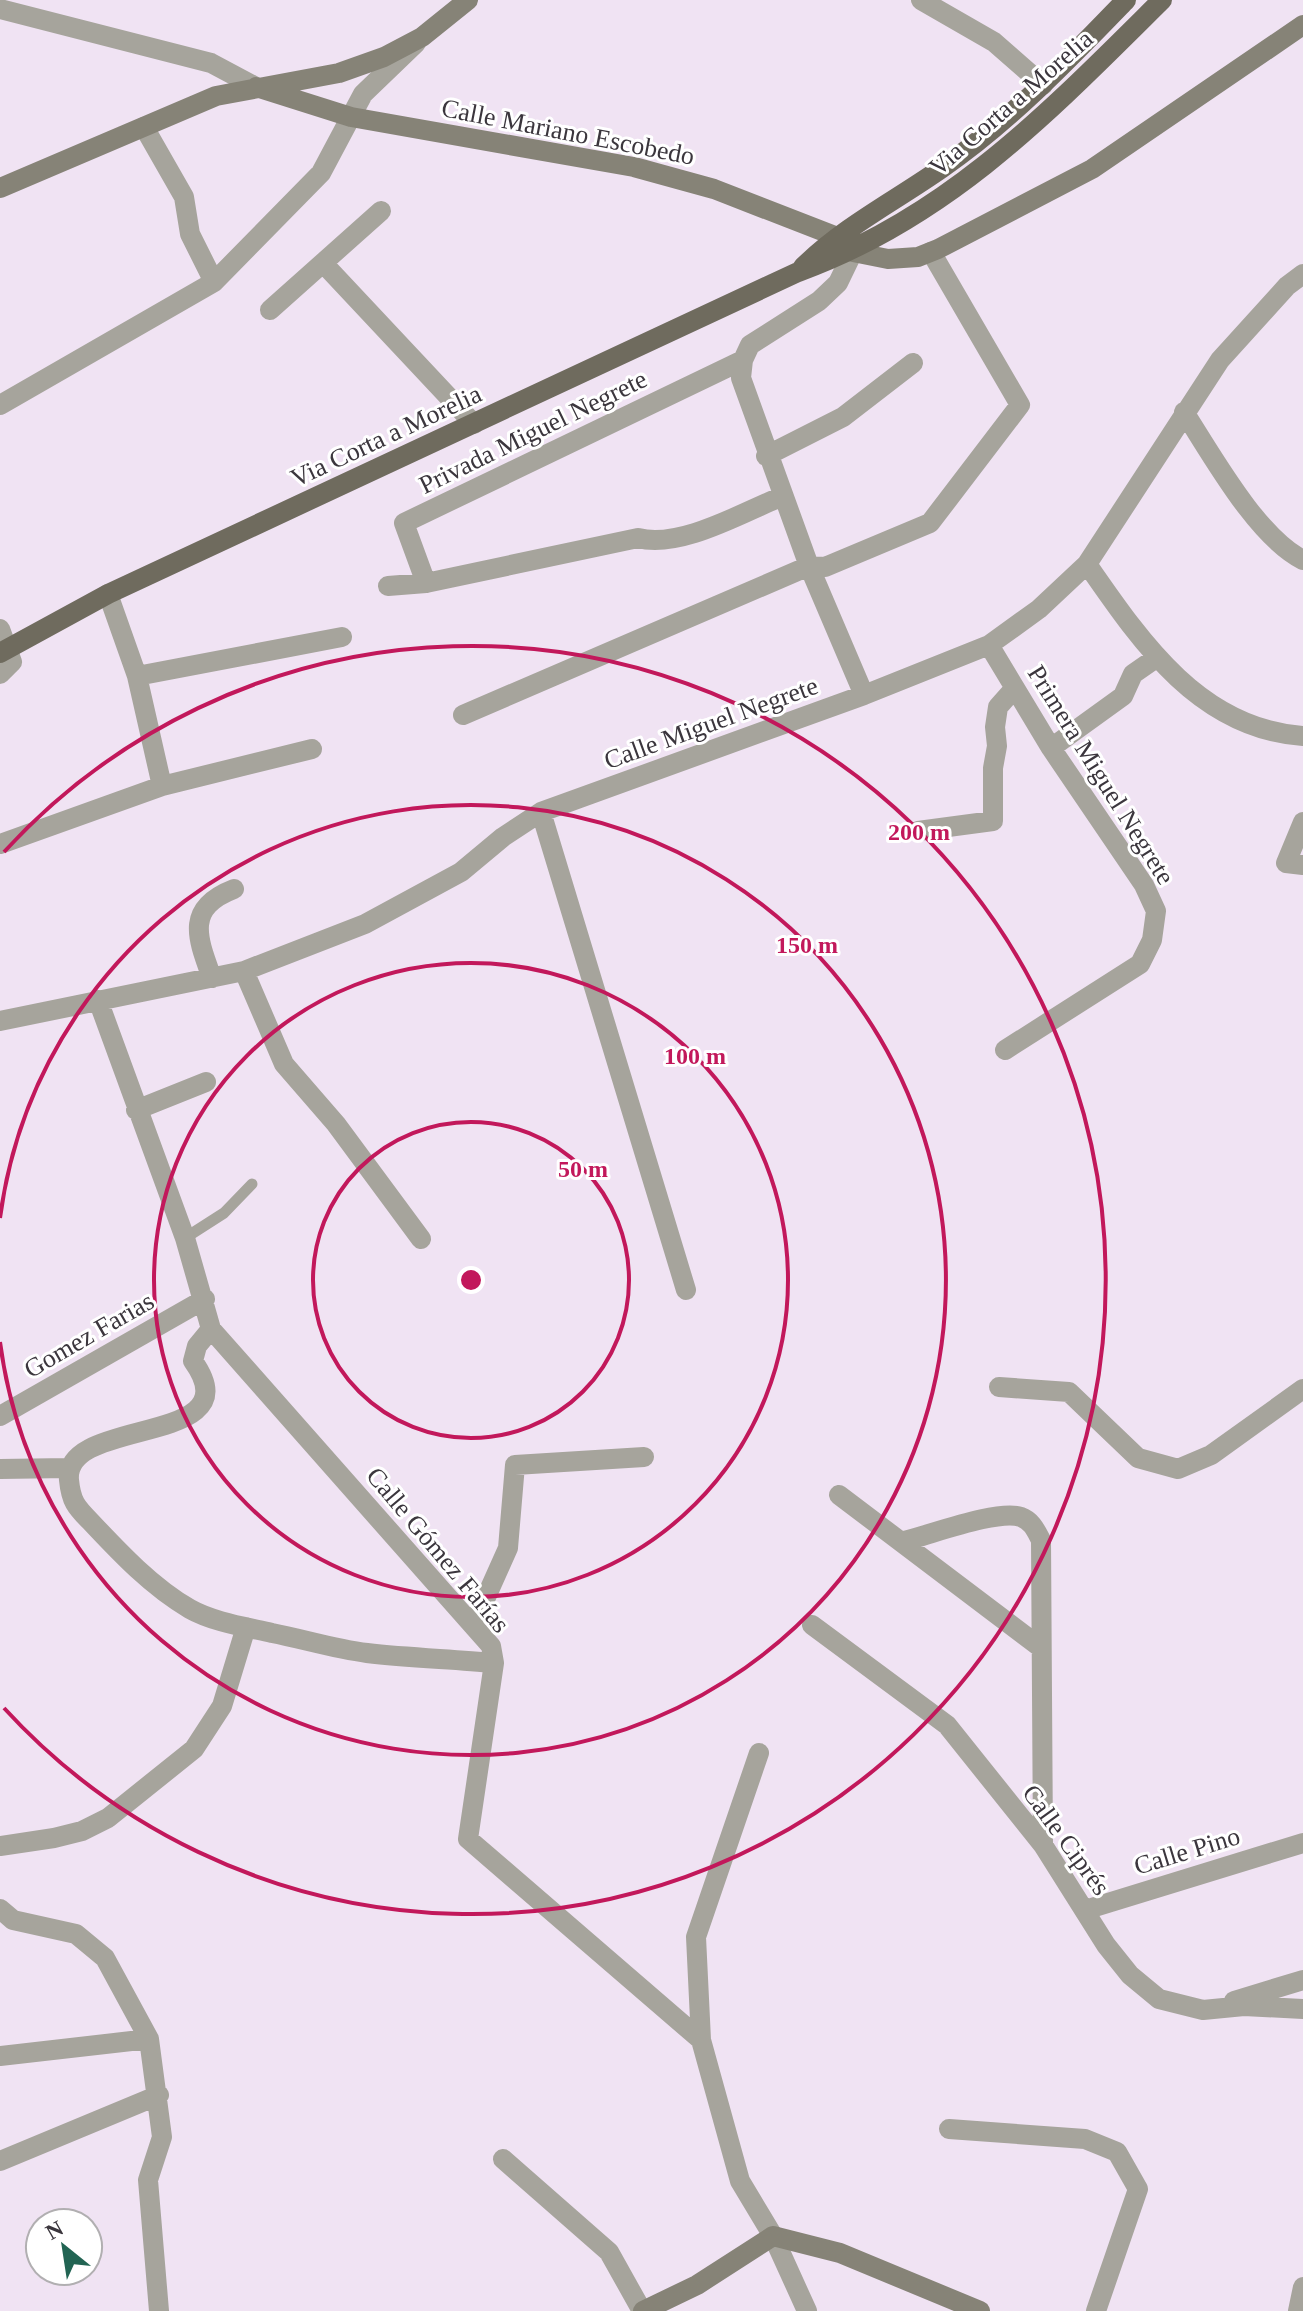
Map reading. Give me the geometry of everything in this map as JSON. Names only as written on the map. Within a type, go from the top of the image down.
[{"type":"main road","name":"Via Corta a Morelia","points":[[798,272],[835,236],[944,167],[1043,85],[1126,0]]},
{"type":"main road","name":"Via Corta a Morelia","points":[[5,651],[108,594],[798,272],[853,252],[961,186],[1049,111],[1162,0]]},
{"type":"street","points":[[0,405],[214,282],[321,173],[363,94],[422,37],[468,0]]},
{"type":"street","points":[[921,0],[994,42],[1043,85]]},
{"type":"street","name":"Calle Mariano Escobedo","points":[[0,9],[211,63],[256,87],[351,117],[634,167],[714,189],[835,236],[853,252]]},
{"type":"street","points":[[853,252],[888,259],[931,252],[1092,169],[1303,25]]},
{"type":"street","points":[[0,188],[216,96],[339,73],[384,57],[422,37]]},
{"type":"street","points":[[144,127],[184,197],[190,234],[214,282]]},
{"type":"street","points":[[270,310],[381,211]]},
{"type":"street","name":"Privada Miguel Negrete","points":[[426,583],[404,523],[743,360],[750,345],[797,318],[838,283],[853,252]]},
{"type":"street","points":[[463,715],[809,566],[825,567],[930,523],[1020,405],[931,252]]},
{"type":"street","points":[[323,263],[474,424]]},
{"type":"street","name":"Calle Miguel Negrete","points":[[0,1021],[244,971],[365,924],[461,872],[503,837],[541,812],[864,695],[989,645],[1039,609],[1087,564],[1220,360],[1287,286],[1303,274]]},
{"type":"street","points":[[743,360],[741,378],[766,456],[864,695]]},
{"type":"street","points":[[766,456],[843,417],[913,363]]},
{"type":"street","points":[[1184,412],[1246,506],[1292,555],[1303,560]]},
{"type":"street","points":[[388,586],[426,583],[638,538],[653,542],[674,540],[783,496]]},
{"type":"street","points":[[1087,564],[1156,658],[1191,691],[1233,718],[1279,734],[1303,736]]},
{"type":"street","points":[[108,594],[137,676],[162,786]]},
{"type":"street","points":[[0,629],[5,651],[12,662],[0,674]]},
{"type":"street","points":[[137,676],[342,637]]},
{"type":"street","name":"Primera Miguel Negrete","points":[[989,645],[1051,748],[1144,885],[1156,911],[1152,940],[1140,964],[1005,1050]]},
{"type":"street","points":[[1051,748],[1123,696],[1133,674],[1156,658]]},
{"type":"street","points":[[918,831],[993,821],[998,707],[1014,689]]},
{"type":"street","points":[[0,844],[162,786],[312,749]]},
{"type":"street","points":[[541,812],[686,1290]]},
{"type":"street","points":[[1303,822],[1286,863],[1303,865]]},
{"type":"street","points":[[212,978],[197,937],[201,914],[213,897],[234,889]]},
{"type":"street","points":[[244,971],[284,1064],[336,1124],[421,1239]]},
{"type":"street","points":[[98,1000],[185,1238],[205,1299],[211,1329],[197,1346],[193,1361],[204,1376],[206,1395],[195,1413],[74,1457],[68,1468],[71,1501],[128,1561],[192,1610],[246,1627],[365,1653],[494,1663]]},
{"type":"street","points":[[136,1110],[206,1082]]},
{"type":"street","name":"Gomez Farias","points":[[0,1416],[205,1299]]},
{"type":"street","name":"Calle Gómez Farías","points":[[211,1329],[491,1646],[494,1663],[468,1839],[701,2040]]},
{"type":"street","points":[[999,1387],[1069,1392],[1138,1458],[1178,1469],[1211,1455],[1303,1389]]},
{"type":"street","points":[[474,1624],[508,1548],[515,1465],[644,1457]]},
{"type":"street","points":[[0,1469],[68,1468]]},
{"type":"street","points":[[839,1495],[904,1541],[1040,1647]]},
{"type":"street","points":[[904,1541],[1001,1517],[1019,1516],[1032,1524],[1041,1540],[1044,1561],[1040,1647],[1043,1845]]},
{"type":"street","name":"Calle Ciprés","points":[[812,1625],[947,1725],[1043,1845],[1106,1945],[1159,1999],[1203,2010],[1244,2006],[1303,2009]]},
{"type":"street","points":[[0,1846],[54,1838],[95,1824],[194,1749],[222,1706],[246,1627]]},
{"type":"street","points":[[759,1753],[696,1937],[701,2040],[740,2181],[773,2236],[807,2311]]},
{"type":"street","name":"Calle Pino","points":[[1085,1910],[1303,1843]]},
{"type":"street","points":[[0,1909],[13,1920],[76,1934],[105,1958],[149,2039],[159,2095],[162,2137],[148,2180],[159,2311]]},
{"type":"street","points":[[1203,2010],[1303,1980]]},
{"type":"street","points":[[0,2056],[149,2039]]},
{"type":"street","points":[[0,2161],[159,2095]]},
{"type":"street","points":[[949,2129],[1085,2139],[1117,2152],[1138,2189],[1096,2311]]},
{"type":"street","points":[[503,2159],[609,2252],[643,2311],[697,2285],[773,2236],[840,2253],[980,2311]]},
{"type":"street","points":[[1298,2311],[1303,2287]]},
{"type":"lane","points":[[185,1238],[224,1213],[252,1184]]}]
